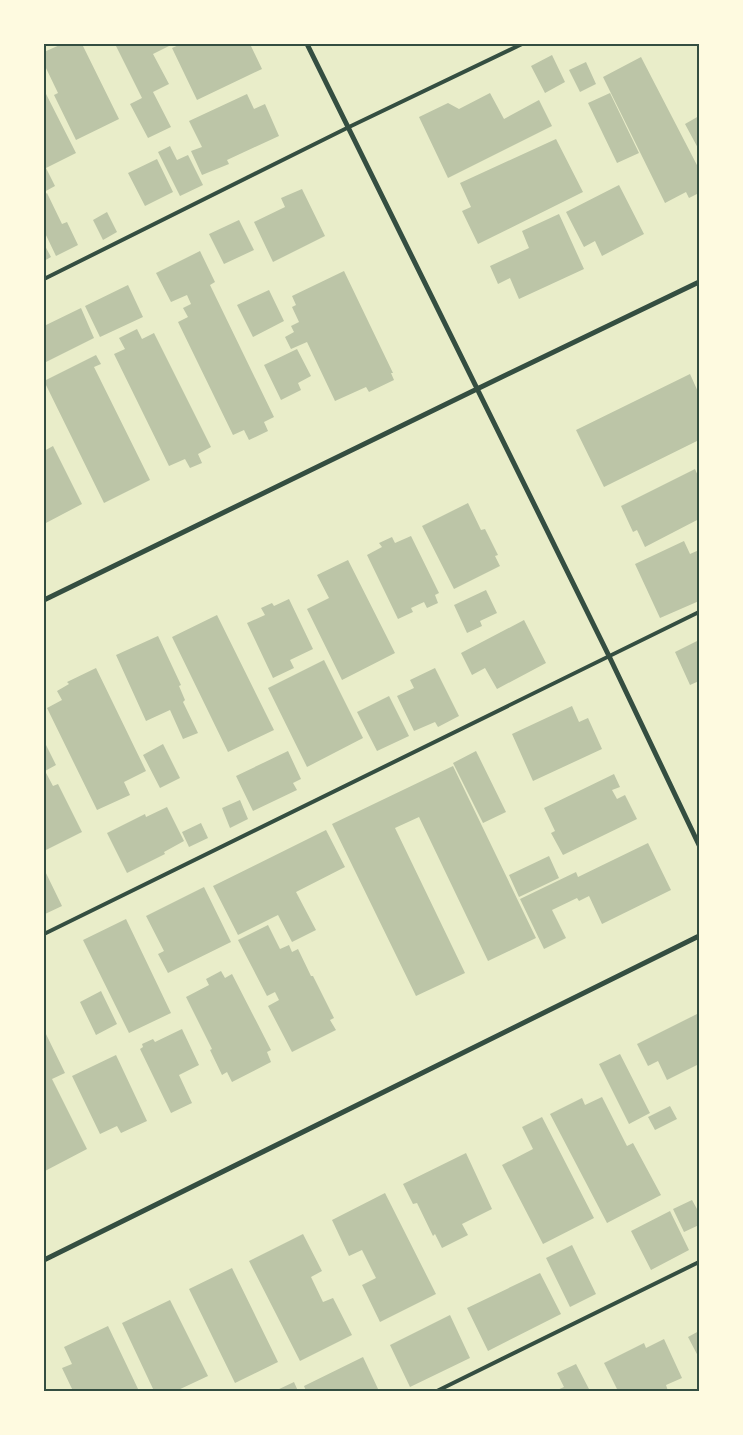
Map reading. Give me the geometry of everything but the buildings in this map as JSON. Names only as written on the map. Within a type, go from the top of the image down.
[{"type":"street","points":[[307,44],[609,656],[699,845]]},
{"type":"street","points":[[44,600],[699,282]]},
{"type":"street","points":[[44,1260],[699,936]]},
{"type":"lane","points":[[44,279],[522,44]]},
{"type":"lane","points":[[44,934],[699,612]]},
{"type":"lane","points":[[437,1391],[699,1262]]}]
